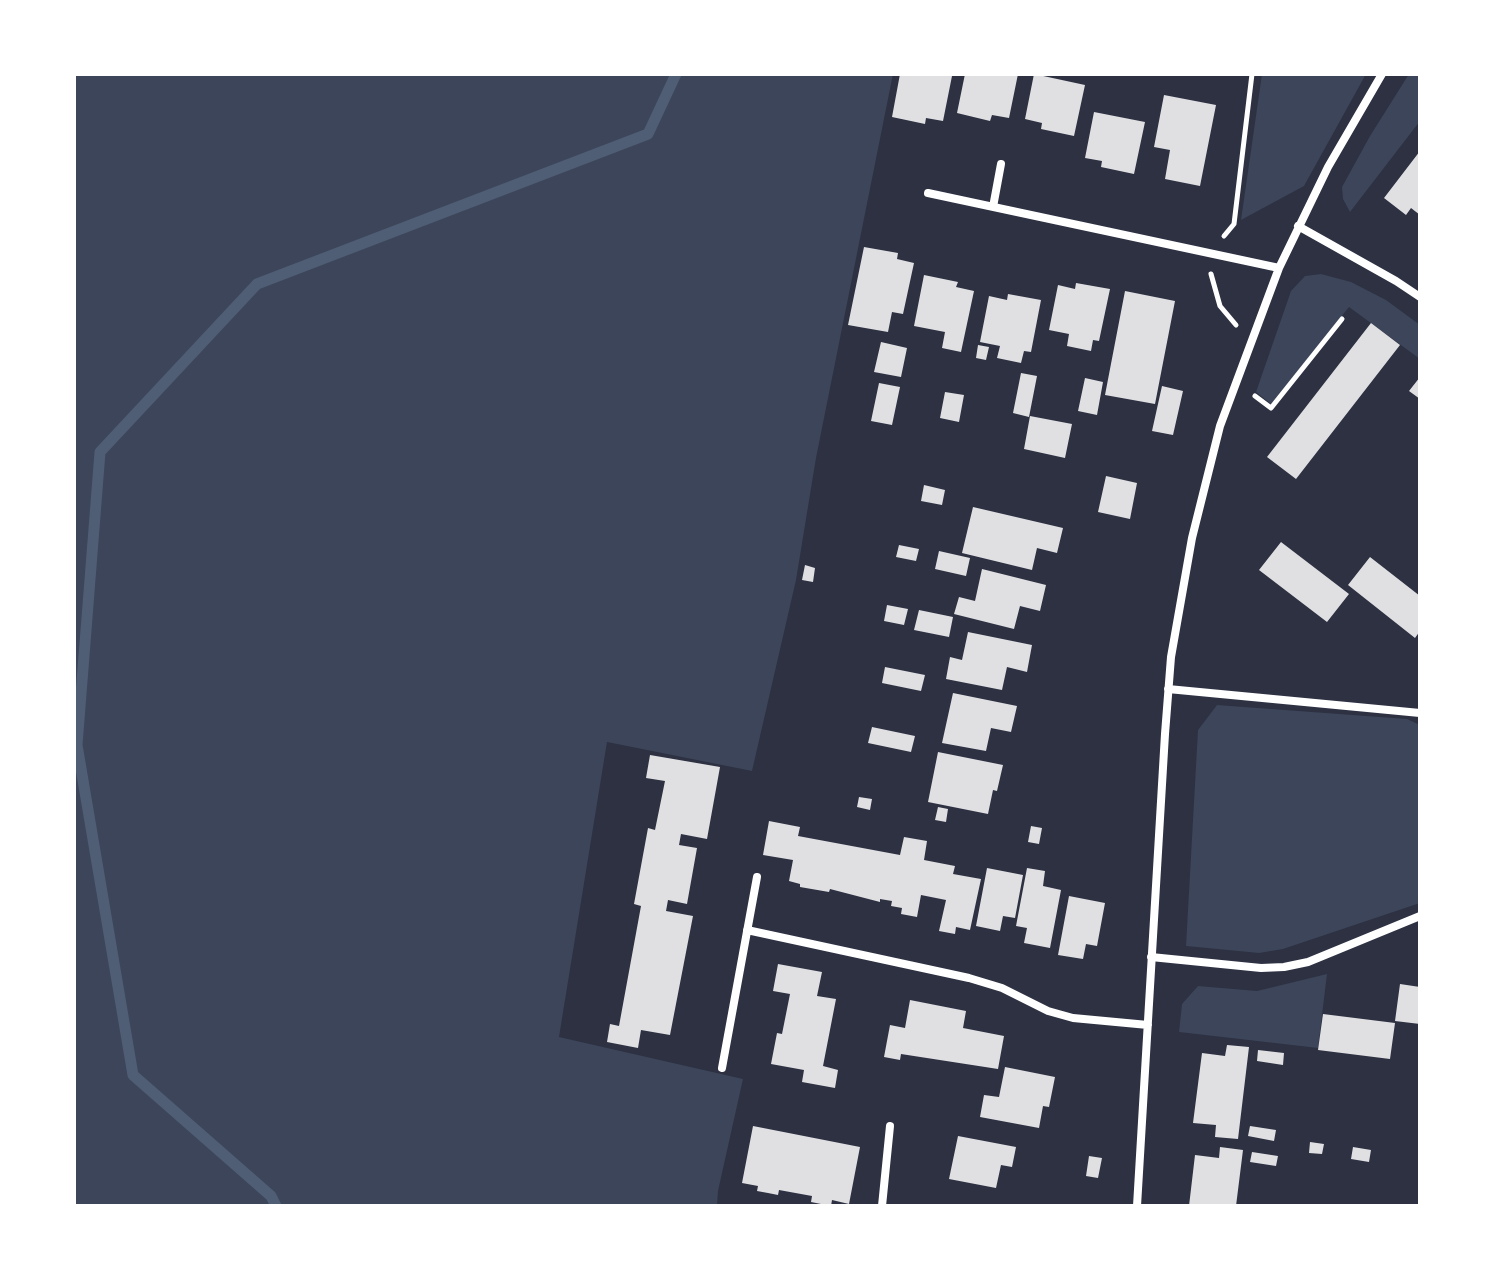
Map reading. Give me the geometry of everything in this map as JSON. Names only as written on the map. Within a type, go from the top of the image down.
[{"type":"street","points":[[1137,1206],[1168,689],[1179,600],[1192,538],[1209,464],[1235,381],[1279,268],[1328,167],[1382,74]]},
{"type":"street","points":[[993,207],[1001,164]]},
{"type":"street","points":[[928,193],[1279,268]]},
{"type":"street","points":[[1298,226],[1420,297]]},
{"type":"street","points":[[1168,689],[1420,713]]},
{"type":"street","points":[[722,1068],[757,877]]},
{"type":"street","points":[[1151,957],[1261,968],[1284,967],[1308,962],[1420,916]]},
{"type":"street","points":[[747,930],[969,978],[1002,988],[1048,1011],[1073,1018],[1148,1025]]},
{"type":"street","points":[[882,1206],[890,1126]]},
{"type":"path","points":[[1220,254],[1225,232],[1234,224],[1252,74]]},
{"type":"path","points":[[1203,251],[1220,306],[1250,340]]},
{"type":"path","points":[[1235,381],[1271,408],[1342,319]]},
{"type":"shaded area","points":[[74,74],[893,74],[816,458],[796,580],[752,771],[607,742],[559,1037],[743,1079],[717,1206],[74,1206]]},
{"type":"shaded area","points":[[1262,74],[1366,74],[1304,186],[1241,220]]},
{"type":"shaded area","points":[[1409,74],[1420,74],[1420,121],[1350,212],[1343,199],[1342,187]]},
{"type":"shaded area","points":[[1321,274],[1351,282],[1386,300],[1420,325],[1420,359],[1349,307],[1271,404],[1256,392],[1291,291],[1305,276]]},
{"type":"shaded area","points":[[1217,705],[1407,719],[1420,725],[1420,903],[1283,949],[1259,953],[1186,946],[1198,730]]},
{"type":"shaded area","points":[[1327,974],[1318,1048],[1179,1032],[1182,1004],[1198,986],[1257,991]]},
{"type":"building","points":[[900,74],[952,76],[943,121],[926,118],[925,124],[892,117]]},
{"type":"building","points":[[965,74],[1018,74],[1009,118],[992,115],[990,121],[957,113]]},
{"type":"building","points":[[1034,74],[1085,85],[1074,136],[1041,129],[1042,123],[1025,119]]},
{"type":"building","points":[[1164,95],[1216,105],[1200,186],[1165,179],[1170,150],[1154,147]]},
{"type":"building","points":[[1094,112],[1145,122],[1134,174],[1101,167],[1102,161],[1085,158]]},
{"type":"building","points":[[1420,151],[1420,215],[1411,208],[1406,215],[1384,198]]},
{"type":"building","points":[[864,247],[898,253],[897,259],[914,263],[903,314],[892,312],[888,332],[848,325]]},
{"type":"building","points":[[924,275],[958,282],[956,287],[974,291],[961,352],[942,348],[945,332],[914,326]]},
{"type":"building","points":[[1076,283],[1110,289],[1099,341],[1093,340],[1091,351],[1067,346],[1069,334],[1049,330],[1058,285],[1075,289]]},
{"type":"building","points":[[1125,291],[1175,301],[1155,404],[1105,395]]},
{"type":"building","points":[[1008,294],[1041,300],[1031,352],[1024,351],[1021,363],[997,358],[1000,346],[980,342],[989,296],[1007,300]]},
{"type":"building","points":[[1371,323],[1400,345],[1296,479],[1267,457]]},
{"type":"building","points":[[881,342],[907,348],[901,377],[874,372]]},
{"type":"building","points":[[978,345],[989,347],[986,360],[976,358]]},
{"type":"building","points":[[1021,373],[1037,376],[1029,417],[1013,413]]},
{"type":"building","points":[[1420,377],[1420,399],[1409,391]]},
{"type":"building","points":[[1085,378],[1103,382],[1097,415],[1078,411]]},
{"type":"building","points":[[879,383],[900,387],[892,425],[871,421]]},
{"type":"building","points":[[1162,386],[1183,391],[1173,435],[1152,431]]},
{"type":"building","points":[[945,392],[964,395],[959,422],[940,418]]},
{"type":"building","points":[[1030,416],[1072,424],[1065,458],[1024,449]]},
{"type":"building","points":[[1106,476],[1137,483],[1130,519],[1098,512]]},
{"type":"building","points":[[924,485],[945,490],[942,505],[921,501]]},
{"type":"building","points":[[973,507],[1063,528],[1057,553],[1037,548],[1032,570],[962,553]]},
{"type":"building","points":[[1281,542],[1349,594],[1327,622],[1259,570]]},
{"type":"building","points":[[899,545],[919,549],[916,561],[896,557]]},
{"type":"building","points":[[939,551],[970,558],[966,576],[935,569]]},
{"type":"building","points":[[1370,557],[1420,596],[1420,631],[1415,638],[1348,585]]},
{"type":"building","points":[[805,565],[815,568],[813,582],[802,580]]},
{"type":"building","points":[[982,569],[1046,585],[1040,611],[1020,606],[1014,629],[954,614],[959,597],[975,601]]},
{"type":"building","points":[[887,605],[908,609],[904,625],[884,621]]},
{"type":"building","points":[[919,610],[953,617],[949,637],[914,630]]},
{"type":"building","points":[[968,632],[1032,645],[1027,672],[1007,667],[1002,690],[946,679],[950,657],[962,660]]},
{"type":"building","points":[[885,667],[925,675],[921,691],[882,683]]},
{"type":"building","points":[[953,693],[1017,706],[1011,732],[991,728],[986,751],[942,743]]},
{"type":"building","points":[[872,727],[915,736],[911,752],[868,743]]},
{"type":"building","points":[[938,752],[1003,765],[988,814],[928,802]]},
{"type":"building","points":[[650,755],[720,767],[707,839],[681,834],[679,845],[697,848],[687,904],[668,900],[666,911],[693,916],[670,1035],[641,1030],[638,1048],[607,1042],[610,1024],[619,1026],[641,906],[634,904],[648,828],[655,830],[665,781],[646,778]]},
{"type":"building","points":[[859,797],[872,799],[870,810],[857,807]]},
{"type":"building","points":[[938,807],[948,809],[946,822],[935,820]]},
{"type":"building","points":[[769,821],[800,827],[798,836],[900,855],[904,837],[927,841],[924,860],[955,866],[953,874],[981,879],[970,930],[956,927],[955,934],[939,931],[946,900],[921,895],[917,917],[901,914],[902,908],[891,906],[892,901],[880,899],[880,902],[830,889],[829,892],[800,887],[800,884],[789,881],[793,860],[763,855]]},
{"type":"building","points":[[1031,826],[1042,828],[1039,844],[1028,842]]},
{"type":"building","points":[[987,868],[1023,875],[1015,918],[1003,916],[1000,931],[976,926]]},
{"type":"building","points":[[1027,868],[1045,871],[1043,886],[1061,890],[1050,948],[1024,943],[1027,928],[1016,926]]},
{"type":"building","points":[[1069,896],[1105,903],[1097,946],[1086,944],[1083,959],[1058,955]]},
{"type":"building","points":[[778,964],[822,972],[817,996],[836,999],[823,1066],[838,1070],[835,1088],[802,1082],[804,1070],[771,1064],[777,1033],[782,1034],[790,994],[773,991]]},
{"type":"building","points":[[1400,984],[1420,987],[1420,1024],[1395,1021]]},
{"type":"building","points":[[910,1000],[966,1011],[963,1028],[1004,1036],[998,1069],[901,1054],[900,1060],[884,1057],[890,1025],[905,1028]]},
{"type":"building","points":[[1323,1014],[1395,1023],[1390,1059],[1318,1050]]},
{"type":"building","points":[[1227,1045],[1249,1047],[1238,1139],[1215,1137],[1216,1125],[1193,1123],[1202,1053],[1225,1056]]},
{"type":"building","points":[[1258,1050],[1284,1053],[1283,1065],[1257,1061]]},
{"type":"building","points":[[1005,1067],[1055,1077],[1049,1107],[1043,1106],[1039,1128],[980,1117],[984,1095],[999,1097]]},
{"type":"building","points":[[753,1126],[860,1147],[849,1204],[832,1200],[831,1206],[811,1202],[812,1196],[779,1190],[778,1195],[757,1191],[758,1186],[742,1183]]},
{"type":"building","points":[[1250,1126],[1276,1130],[1274,1141],[1248,1136]]},
{"type":"building","points":[[958,1136],[1016,1147],[1012,1167],[1001,1165],[996,1188],[949,1179]]},
{"type":"building","points":[[1310,1142],[1324,1144],[1322,1154],[1309,1153]]},
{"type":"building","points":[[1220,1147],[1243,1150],[1236,1206],[1189,1206],[1195,1155],[1219,1158]]},
{"type":"building","points":[[1353,1147],[1371,1150],[1369,1162],[1351,1159]]},
{"type":"building","points":[[1252,1152],[1278,1156],[1276,1166],[1250,1162]]},
{"type":"building","points":[[1089,1156],[1102,1158],[1098,1178],[1086,1176]]},
{"type":"waterway","points":[[276,1206],[271,1196],[133,1075],[77,745],[100,452],[257,284],[648,134],[676,74]]}]
